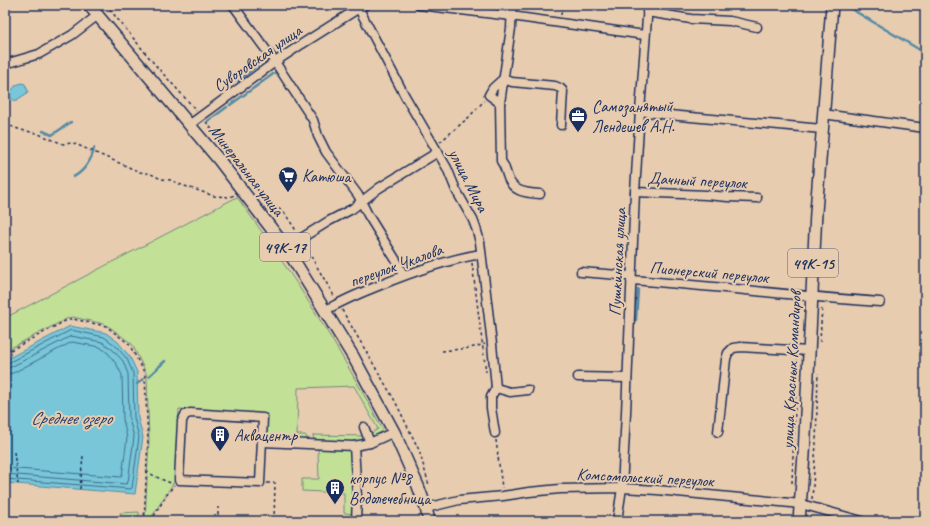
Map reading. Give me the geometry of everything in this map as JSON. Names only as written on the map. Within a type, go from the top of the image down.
[{"type":"main road","name":"Минеральная улица","points":[[89,5],[219,160],[287,249],[354,358],[394,432],[418,486],[429,521]]},
{"type":"main road","name":"улица Красных Командиров","points":[[799,521],[803,351],[811,296],[832,5]]},
{"type":"street","points":[[234,5],[275,62],[313,120],[318,136],[326,152],[358,195],[403,275]]},
{"type":"street","points":[[420,5],[512,16],[646,35]]},
{"type":"street","points":[[512,5],[511,28],[500,103],[500,156],[501,161],[506,167],[507,177],[517,190],[540,194]]},
{"type":"street","name":"Суворовская улица","points":[[189,125],[275,62],[360,6]]},
{"type":"street","name":"улица Мира","points":[[360,6],[406,96],[447,168],[456,190],[468,210],[476,228],[480,242],[496,388]]},
{"type":"street","points":[[648,8],[691,19],[730,21],[757,27]]},
{"type":"street","name":"Пушкинская улица","points":[[617,521],[622,488],[635,192],[648,8]]},
{"type":"street","points":[[5,64],[39,54],[72,35],[98,15]]},
{"type":"street","points":[[500,103],[489,95],[493,88],[503,79]]},
{"type":"street","points":[[503,79],[512,82],[554,86],[560,88],[563,91],[561,125]]},
{"type":"street","points":[[640,111],[822,129]]},
{"type":"street","points":[[823,114],[925,128]]},
{"type":"street","points":[[287,249],[329,221],[352,209],[379,188],[438,152]]},
{"type":"street","name":"Дачный переулок","points":[[635,192],[706,194],[728,197],[757,198]]},
{"type":"street","name":"переулок Чкалова","points":[[324,311],[338,303],[403,275],[450,260],[481,254]]},
{"type":"street","name":"Пионерский переулок","points":[[581,272],[823,298],[880,302]]},
{"type":"street","points":[[718,432],[726,359],[728,353],[733,348],[741,347],[803,351]]},
{"type":"street","points":[[578,377],[627,378]]},
{"type":"street","points":[[495,434],[491,397],[496,388],[510,392],[528,390]]},
{"type":"street","points":[[190,413],[263,418],[260,483],[179,480],[182,421],[185,415],[190,413]]},
{"type":"street","points":[[364,427],[370,443]]},
{"type":"street","points":[[262,442],[354,446],[370,443],[394,432]]},
{"type":"street","points":[[354,446],[357,497],[356,521]]},
{"type":"street","name":"Комсомольский переулок","points":[[426,508],[459,500],[529,492],[560,489],[622,488],[800,504],[862,521]]},
{"type":"path","points":[[441,140],[469,117],[489,95]]},
{"type":"path","points":[[5,124],[21,130],[36,133],[63,144],[73,143],[140,172],[151,174],[160,179],[171,180],[214,196],[228,197],[244,193]]},
{"type":"path","points":[[472,255],[486,375]]},
{"type":"path","points":[[820,347],[823,298]]},
{"type":"path","points":[[5,353],[71,318],[106,326],[129,344],[144,372],[145,377],[148,440],[144,521]]},
{"type":"path","points":[[442,351],[480,346]]},
{"type":"path","points":[[791,488],[803,351]]},
{"type":"path","points":[[812,521],[818,369]]},
{"type":"path","points":[[495,434],[503,496]]},
{"type":"path","points":[[14,452],[18,484]]},
{"type":"path","points":[[80,489],[83,456]]},
{"type":"path","points":[[146,471],[157,476],[163,481],[175,484],[151,521]]},
{"type":"path","points":[[260,483],[276,483],[274,521]]},
{"type":"path","points":[[218,507],[218,521]]},
{"type":"green space","points":[[237,197],[315,312],[351,371],[384,432],[372,437],[370,434],[378,429],[354,386],[298,388],[297,435],[305,435],[307,437],[305,440],[271,439],[268,437],[266,433],[267,414],[179,409],[176,479],[149,521],[145,521],[149,440],[147,378],[132,344],[104,324],[73,317],[68,318],[5,351],[5,318]]},
{"type":"green space","points":[[313,435],[365,436],[364,440],[352,442],[314,441]]},
{"type":"green space","points":[[320,448],[351,450],[354,514],[344,513],[344,493],[302,491],[302,479],[319,479],[318,451]]},
{"type":"green space","points":[[139,512],[139,521],[121,521],[120,513]]},
{"type":"water","points":[[22,83],[25,84],[28,91],[15,101],[9,94],[16,85]]},
{"type":"water","name":"Среднее озеро","points":[[70,326],[106,333],[118,342],[130,357],[137,372],[138,418],[143,437],[135,494],[5,483],[5,360]]},
{"type":"waterway","points":[[848,7],[925,53]]},
{"type":"waterway","points":[[238,81],[261,61]]},
{"type":"waterway","points":[[230,105],[276,72]]},
{"type":"waterway","points":[[208,121],[227,107]]},
{"type":"waterway","points":[[43,131],[52,135],[71,122]]},
{"type":"waterway","points":[[73,177],[87,165],[94,148]]},
{"type":"waterway","points":[[925,207],[925,261]]},
{"type":"waterway","points":[[636,320],[638,289]]},
{"type":"waterway","points":[[149,376],[165,361]]},
{"type":"waterway","points":[[137,384],[143,379]]},
{"type":"place","name":"Самозанятый Лендешев А.Н.","points":[[578,133]]},
{"type":"place","name":"Катюша","points":[[288,193]]},
{"type":"place","name":"Аквацентр","points":[[220,452]]},
{"type":"place","name":"корпус №8 Водолечебница","points":[[335,505]]}]
